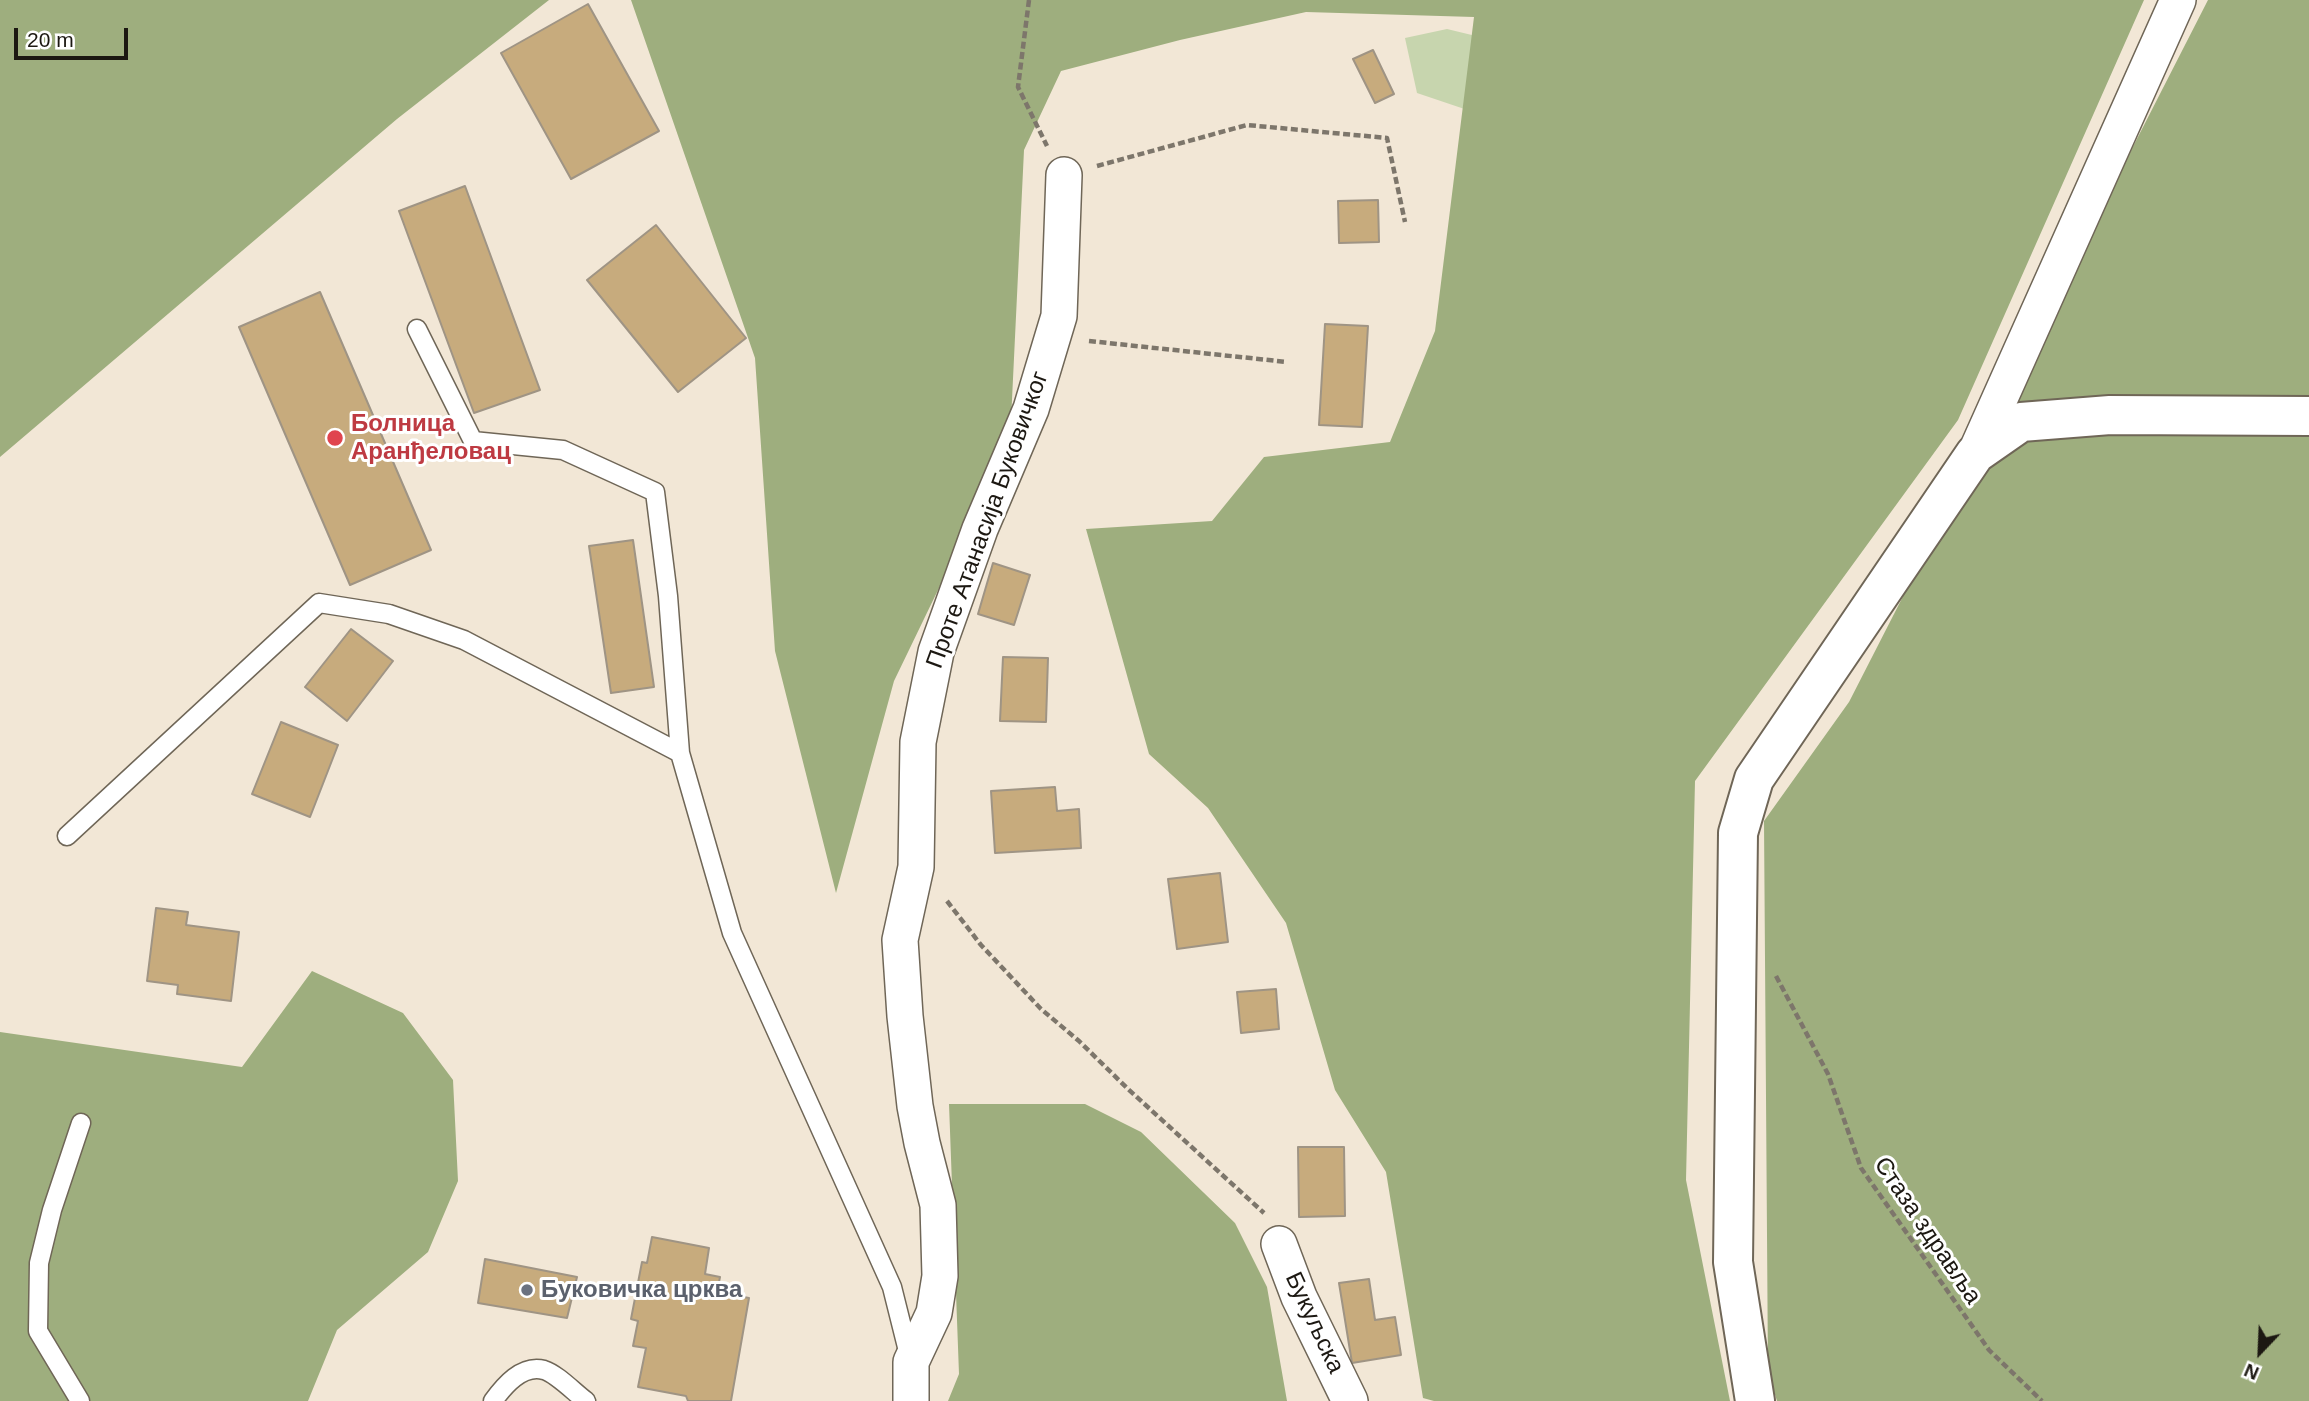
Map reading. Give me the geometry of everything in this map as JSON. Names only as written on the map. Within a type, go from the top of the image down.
[{"type":"street","points":[[1755,1401],[1733,1262],[1738,833],[1754,779],[1975,454],[2178,0]]},
{"type":"street","name":"Проте Атанасија Буковичког","points":[[911,1401],[911,1362],[934,1313],[940,1276],[938,1205],[915,1105],[900,940],[916,867],[918,742],[936,652],[980,529],[1031,409],[1059,316],[1064,175]]},
{"type":"street","points":[[1975,454],[2021,422],[2110,415],[2309,416]]},
{"type":"street","name":"Букуљска","points":[[1279,1244],[1299,1297],[1350,1401]]},
{"type":"lane","points":[[417,329],[473,441],[563,450],[655,492],[668,596],[680,753],[732,933],[892,1287],[911,1362]]},
{"type":"lane","points":[[67,836],[319,603],[389,614],[464,640],[680,753]]},
{"type":"lane","points":[[80,1401],[38,1331],[39,1263],[52,1210],[81,1123]]},
{"type":"lane","points":[[493,1401],[506,1383],[525,1371],[544,1370],[586,1401]]},
{"type":"path","points":[[1029,0],[1018,87],[1064,175],[1247,125],[1387,138],[1405,222]]},
{"type":"path","points":[[1052,337],[1287,362]]},
{"type":"path","points":[[916,867],[938,888],[997,963],[1041,1009],[1266,1214],[1279,1244]]},
{"type":"path","name":"Стаза здравља","points":[[1772,970],[1828,1074],[1861,1168],[1989,1350],[2042,1401]]},
{"type":"green space","points":[[0,0],[549,0],[397,119],[0,457]]},
{"type":"green space","points":[[631,0],[2144,0],[1958,420],[1695,781],[1686,1180],[1730,1401],[1434,1401],[1423,1398],[1386,1172],[1335,1090],[1286,923],[1208,808],[1149,754],[1086,529],[1212,521],[1264,457],[1390,442],[1435,331],[1474,17],[1306,12],[1180,40],[1061,71],[1024,150],[1010,441],[894,681],[836,893],[775,651],[755,358]]},
{"type":"green space","points":[[2208,0],[2309,0],[2309,1401],[1777,1401],[1768,1372],[1764,821],[1849,702]]},
{"type":"green space","points":[[1447,29],[1670,83],[1592,152],[1417,93],[1405,38]]},
{"type":"green space","points":[[312,971],[403,1013],[453,1080],[458,1181],[428,1252],[337,1330],[308,1401],[0,1401],[0,1032],[242,1067]]},
{"type":"green space","points":[[949,1104],[1085,1104],[1141,1132],[1235,1223],[1267,1287],[1287,1401],[948,1401],[959,1374]]},
{"type":"building","points":[[588,4],[659,131],[571,179],[501,53]]},
{"type":"building","points":[[1373,50],[1394,94],[1375,103],[1353,59]]},
{"type":"building","points":[[465,186],[540,390],[474,413],[399,211]]},
{"type":"building","points":[[1378,200],[1379,242],[1339,243],[1338,201]]},
{"type":"building","points":[[656,225],[746,338],[678,392],[587,280]]},
{"type":"building","name":"Болница Аранђеловац","points":[[320,292],[431,550],[350,585],[239,327]]},
{"type":"building","points":[[1325,324],[1368,326],[1362,427],[1319,425]]},
{"type":"building","points":[[633,540],[654,687],[611,693],[589,546]]},
{"type":"building","points":[[993,563],[1030,575],[1014,625],[978,614]]},
{"type":"building","points":[[351,629],[393,661],[347,721],[305,687]]},
{"type":"building","points":[[1003,657],[1048,658],[1046,722],[1000,721]]},
{"type":"building","points":[[281,722],[338,745],[310,817],[252,794]]},
{"type":"building","points":[[1055,787],[1057,811],[1079,809],[1081,848],[995,853],[991,791]]},
{"type":"building","points":[[1220,873],[1228,942],[1177,949],[1168,879]]},
{"type":"building","points":[[156,908],[188,912],[186,925],[239,932],[231,1001],[177,994],[178,985],[147,981]]},
{"type":"building","points":[[1276,989],[1279,1029],[1241,1033],[1237,992]]},
{"type":"building","points":[[1298,1147],[1344,1147],[1345,1216],[1299,1217]]},
{"type":"building","points":[[652,1237],[709,1248],[705,1274],[720,1277],[717,1292],[749,1298],[731,1401],[688,1401],[686,1396],[638,1387],[646,1348],[633,1346],[638,1321],[631,1319],[642,1262],[647,1263]]},
{"type":"building","name":"Буковичка црква","points":[[485,1259],[577,1277],[567,1318],[478,1303]]},
{"type":"building","points":[[1369,1279],[1375,1320],[1395,1317],[1401,1355],[1352,1363],[1339,1283]]},
{"type":"place","name":"Болница Аранђеловац","points":[[335,438]]},
{"type":"place","name":"Буковичка црква","points":[[527,1290]]}]
